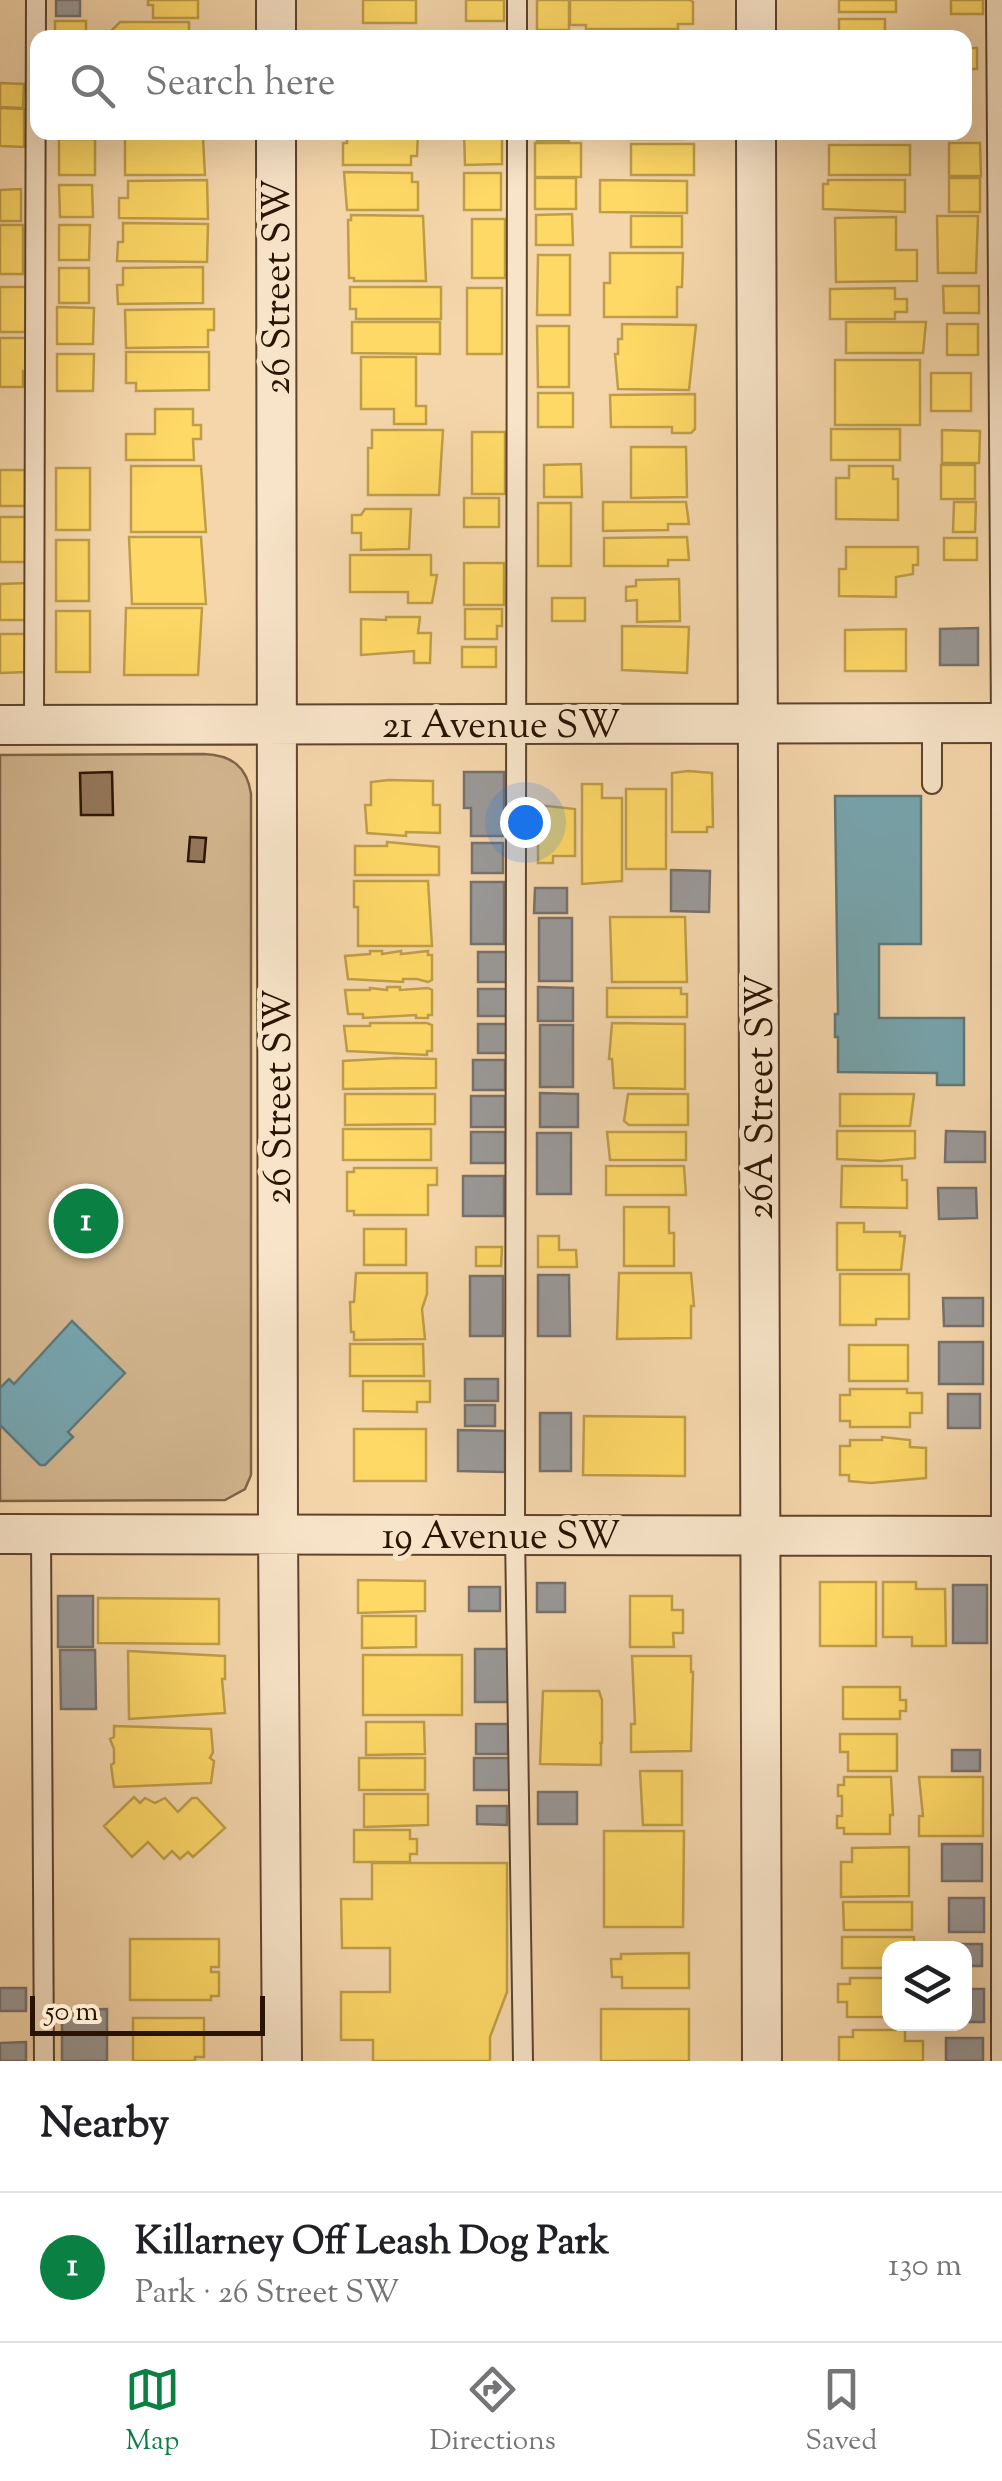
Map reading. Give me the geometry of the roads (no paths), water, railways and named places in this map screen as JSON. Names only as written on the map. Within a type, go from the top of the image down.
[{"type":"street","points":[[276,0],[276,30]]},
{"type":"street","points":[[756,0],[756,30]]},
{"type":"street","name":"26 Street SW","points":[[276,140],[282,2061]]},
{"type":"street","name":"26A Street SW","points":[[756,140],[762,2061]]},
{"type":"street","name":"21 Avenue SW","points":[[17,724],[1002,723]]},
{"type":"street","name":"19 Avenue SW","points":[[0,1534],[1001,1536]]},
{"type":"lane","points":[[35,30],[36,0]]},
{"type":"lane","points":[[517,0],[517,30]]},
{"type":"lane","points":[[996,0],[1002,723],[1002,2061]]},
{"type":"lane","points":[[17,724],[32,140]]},
{"type":"lane","points":[[517,140],[515,1535],[524,2061]]},
{"type":"lane","points":[[932,724],[932,784]]},
{"type":"lane","points":[[41,1534],[44,2061]]},
{"type":"place","name":"Killarney Off Leash Dog Park","points":[[86,1221]]}]
